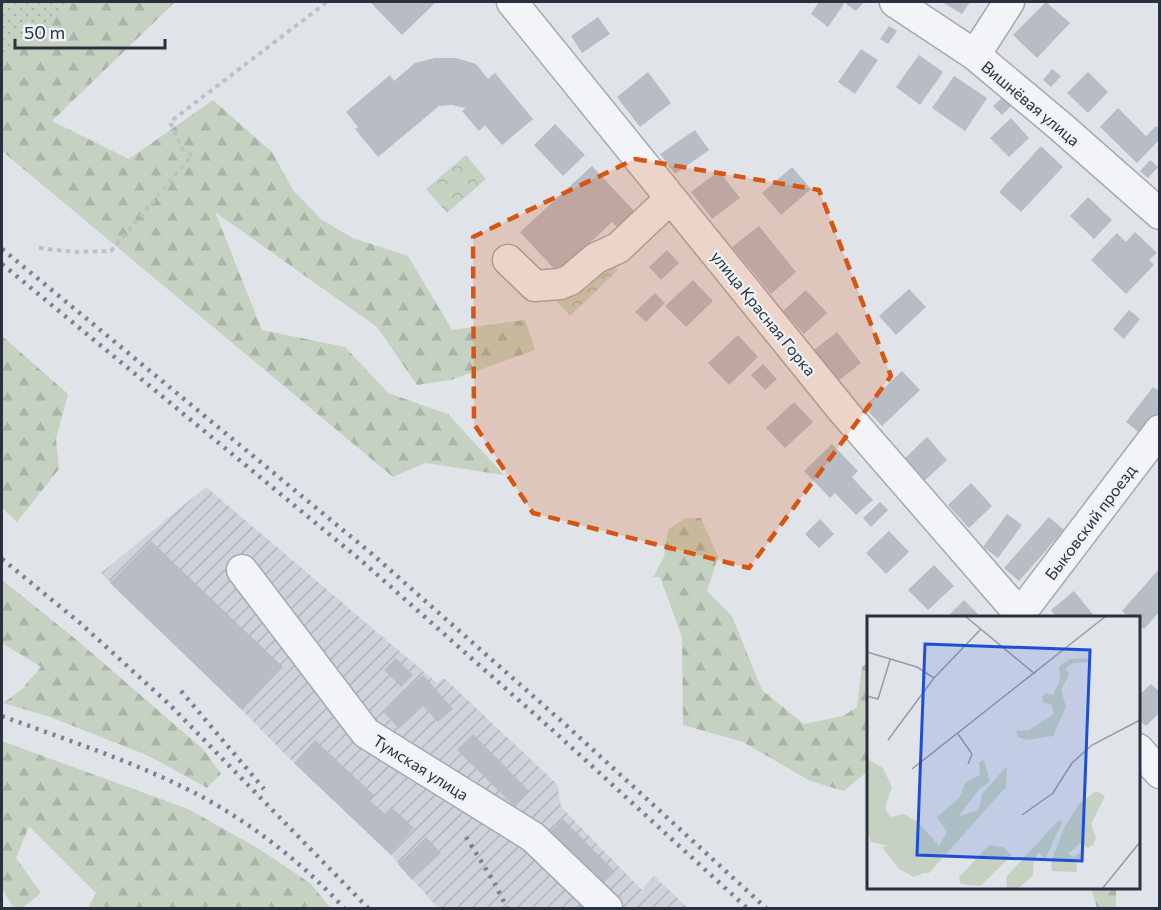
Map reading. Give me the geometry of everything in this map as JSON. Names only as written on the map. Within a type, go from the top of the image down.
[{"type":"street","name":"улица Красная Горка","points":[[512,2],[844,412],[1021,616]]},
{"type":"street","name":"Вишнёвая улица","points":[[895,2],[975,55],[1160,214]]},
{"type":"street","points":[[975,55],[1009,2]]},
{"type":"street","points":[[508,260],[535,286],[565,283],[596,258],[614,251],[671,198]]},
{"type":"street","name":"Быковский проезд","points":[[1021,616],[1160,430]]},
{"type":"street","name":"Тумская улица","points":[[242,570],[366,734],[533,837],[607,909]]},
{"type":"street","points":[[1140,751],[1160,773]]},
{"type":"path","points":[[39,248],[74,252],[111,251],[192,155],[184,152],[170,122],[327,2]]},
{"type":"highlighted area","points":[[635,159],[819,190],[891,376],[749,568],[533,513],[474,424],[473,237]]},
{"type":"shaded area","points":[[206,487],[437,683],[444,678],[557,784],[561,807],[642,890],[654,876],[688,908],[438,908],[390,854],[101,573]]},
{"type":"green space","points":[[2,2],[81,2],[2,72]]},
{"type":"green space","points":[[68,2],[175,2],[52,121],[129,159],[213,100],[272,152],[293,190],[322,220],[353,238],[408,256],[452,330],[525,320],[535,350],[451,380],[417,385],[377,327],[215,212],[262,330],[345,347],[388,393],[448,414],[504,475],[425,463],[393,477],[2,151],[2,61]]},
{"type":"green space","points":[[466,155],[486,179],[447,213],[426,189]]},
{"type":"green space","points":[[607,258],[618,270],[570,316],[549,293]]},
{"type":"green space","points":[[2,336],[68,394],[56,439],[59,469],[17,522],[2,507]]},
{"type":"green space","points":[[685,518],[701,518],[718,557],[707,591],[732,616],[762,690],[804,724],[843,716],[857,707],[862,666],[867,664],[867,772],[844,791],[810,781],[743,742],[683,725],[682,637],[660,577],[653,577],[664,557],[668,530]]},
{"type":"green space","points":[[2,580],[78,641],[203,749],[221,774],[207,788],[149,756],[50,717],[3,703],[21,690],[41,667],[2,643]]},
{"type":"green space","points":[[2,741],[188,809],[256,847],[310,883],[331,908],[88,908],[96,893],[29,826],[16,858],[41,893],[22,908],[14,908],[2,889]]},
{"type":"green space","points":[[1091,889],[1116,889],[1116,908],[1097,908]]},
{"type":"building","points":[[370,2],[434,2],[435,3],[402,35]]},
{"type":"building","points":[[819,2],[844,4],[828,27],[811,14]]},
{"type":"building","points":[[864,2],[856,11],[845,3]]},
{"type":"building","points":[[942,2],[970,2],[962,14]]},
{"type":"building","points":[[1046,2],[1070,23],[1037,58],[1013,35]]},
{"type":"building","points":[[598,17],[610,34],[582,53],[571,36]]},
{"type":"building","points":[[889,26],[897,31],[888,44],[880,39]]},
{"type":"building","points":[[861,49],[878,60],[855,94],[838,82]]},
{"type":"building","points":[[919,55],[943,72],[920,105],[896,87]]},
{"type":"building","points":[[435,58],[456,58],[476,64],[488,79],[495,73],[533,119],[502,145],[485,125],[479,131],[462,111],[466,108],[452,105],[439,106],[378,157],[355,129],[358,127],[346,112],[390,75],[394,81],[415,63]]},
{"type":"building","points":[[1052,69],[1061,76],[1051,87],[1043,80]]},
{"type":"building","points":[[648,72],[671,103],[640,127],[617,97]]},
{"type":"building","points":[[1088,72],[1108,92],[1088,113],[1067,93]]},
{"type":"building","points":[[954,76],[987,98],[965,131],[932,108]]},
{"type":"building","points":[[1007,93],[1015,102],[1002,115],[993,106]]},
{"type":"building","points":[[1118,108],[1146,136],[1156,126],[1160,129],[1160,139],[1137,163],[1100,127]]},
{"type":"building","points":[[1011,118],[1029,138],[1009,157],[990,138]]},
{"type":"building","points":[[555,124],[585,155],[563,176],[534,145]]},
{"type":"building","points":[[695,130],[709,150],[675,174],[660,154]]},
{"type":"building","points":[[1041,146],[1063,167],[1021,212],[999,192]]},
{"type":"building","points":[[1150,160],[1158,167],[1148,178],[1140,171]]},
{"type":"building","points":[[592,166],[639,216],[622,232],[612,222],[558,273],[520,232]]},
{"type":"building","points":[[792,167],[811,189],[781,215],[762,193]]},
{"type":"building","points":[[719,171],[740,198],[712,219],[691,192]]},
{"type":"building","points":[[1088,197],[1112,220],[1094,239],[1070,216]]},
{"type":"building","points":[[759,226],[796,272],[771,294],[732,247]]},
{"type":"building","points":[[1135,232],[1157,253],[1149,260],[1154,265],[1126,294],[1091,260],[1117,233],[1126,242]]},
{"type":"building","points":[[667,250],[679,263],[661,280],[649,267]]},
{"type":"building","points":[[693,280],[713,301],[686,327],[665,306]]},
{"type":"building","points":[[909,289],[926,307],[896,335],[879,316]]},
{"type":"building","points":[[806,290],[827,313],[804,334],[783,311]]},
{"type":"building","points":[[655,293],[665,303],[646,322],[635,312]]},
{"type":"building","points":[[1129,310],[1140,319],[1124,339],[1113,329]]},
{"type":"building","points":[[837,332],[861,363],[838,381],[814,350]]},
{"type":"building","points":[[738,335],[758,357],[729,385],[708,363]]},
{"type":"building","points":[[763,364],[777,379],[765,390],[751,375]]},
{"type":"building","points":[[902,371],[920,390],[882,426],[864,407]]},
{"type":"building","points":[[1153,387],[1160,392],[1160,426],[1148,440],[1126,422]]},
{"type":"building","points":[[794,402],[813,422],[785,448],[766,428]]},
{"type":"building","points":[[927,437],[947,460],[922,483],[902,461]]},
{"type":"building","points":[[832,444],[858,471],[852,477],[873,500],[856,515],[835,493],[830,498],[804,471]]},
{"type":"building","points":[[971,483],[992,506],[969,528],[948,505]]},
{"type":"building","points":[[880,502],[888,510],[871,527],[863,518]]},
{"type":"building","points":[[1007,514],[1022,525],[998,558],[983,547]]},
{"type":"building","points":[[1049,517],[1064,530],[1019,581],[1004,568]]},
{"type":"building","points":[[820,519],[834,534],[819,548],[805,534]]},
{"type":"building","points":[[889,531],[909,552],[886,574],[866,553]]},
{"type":"building","points":[[151,541],[283,667],[242,710],[110,583]]},
{"type":"building","points":[[934,565],[954,586],[928,610],[908,590]]},
{"type":"building","points":[[1160,568],[1160,611],[1144,629],[1140,626],[1140,616],[1128,616],[1122,611]]},
{"type":"building","points":[[1074,591],[1094,616],[1056,616],[1051,610]]},
{"type":"building","points":[[964,600],[978,614],[976,616],[948,616]]},
{"type":"building","points":[[396,658],[413,675],[401,687],[384,670]]},
{"type":"building","points":[[423,675],[453,709],[438,722],[423,706],[399,729],[383,711]]},
{"type":"building","points":[[1151,684],[1160,692],[1160,712],[1146,726],[1140,721],[1140,694]]},
{"type":"building","points":[[473,734],[529,791],[514,806],[457,750]]},
{"type":"building","points":[[315,740],[374,795],[369,800],[385,814],[391,807],[414,828],[390,854],[294,763]]},
{"type":"building","points":[[563,819],[615,872],[600,886],[549,833]]},
{"type":"building","points":[[426,837],[441,853],[412,880],[398,864]]},
{"type":"railway","points":[[2,249],[372,554],[567,726],[766,908]]},
{"type":"railway","points":[[2,264],[364,563],[558,735],[747,908]]},
{"type":"railway","points":[[2,559],[80,623],[170,705],[368,908]]},
{"type":"railway","points":[[181,691],[264,789]]},
{"type":"railway","points":[[2,716],[143,769],[210,801],[272,842],[310,874],[344,908]]},
{"type":"railway","points":[[466,837],[507,908]]}]
